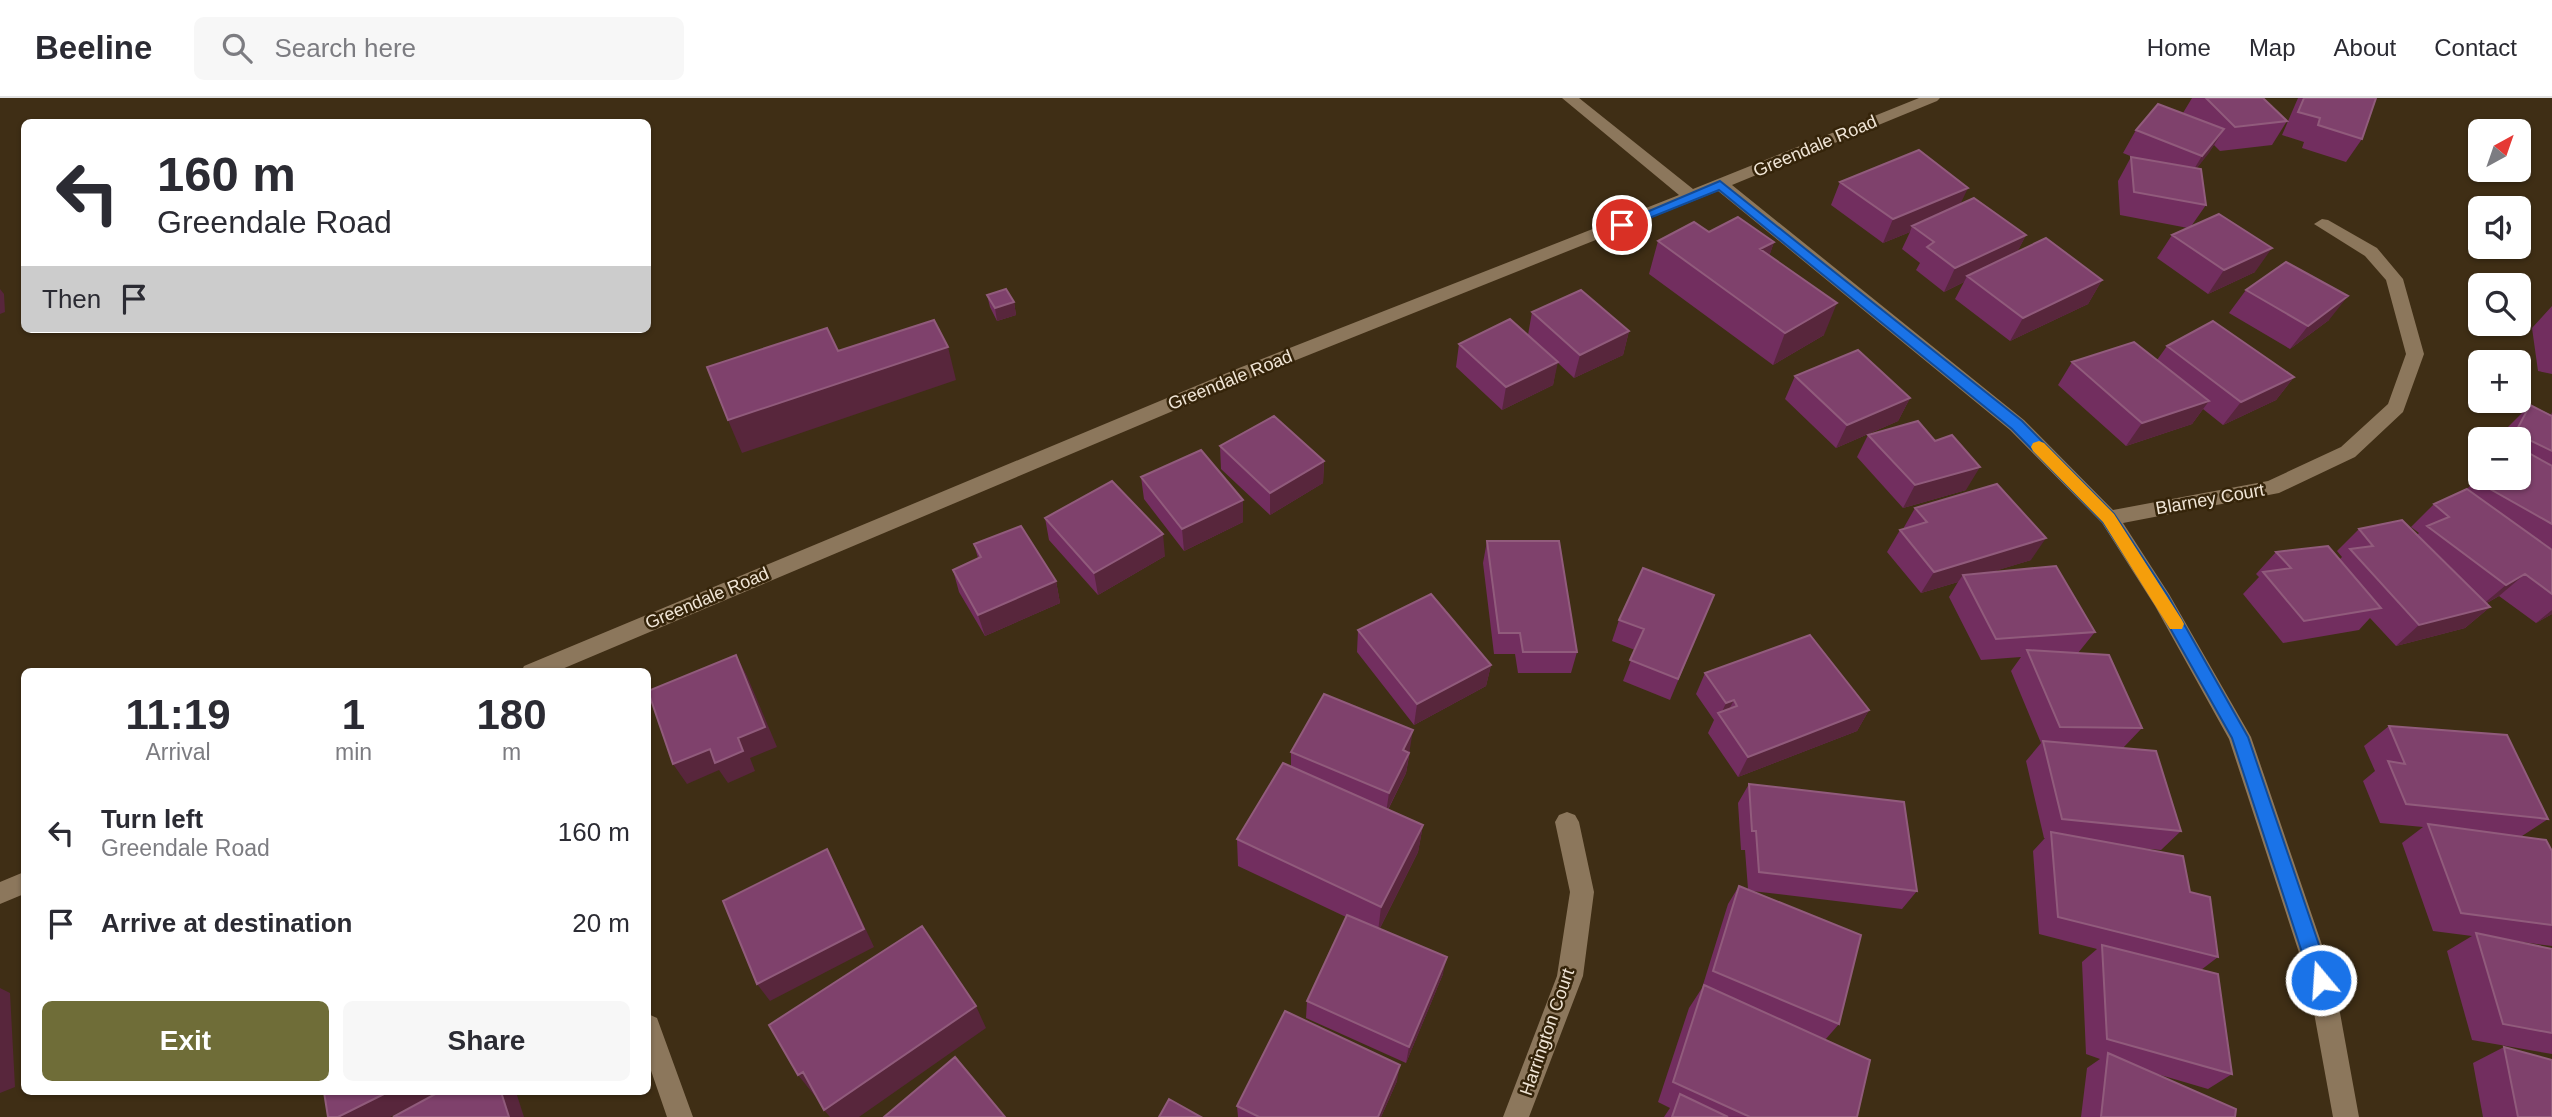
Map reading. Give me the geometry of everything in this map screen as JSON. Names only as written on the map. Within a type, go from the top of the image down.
[{"type":"street","points":[[1570,98],[1692,197]]},
{"type":"street","name":"Greendale Road","points":[[542,668],[1245,373],[1692,197],[1932,98]]},
{"type":"street","points":[[1720,185],[2017,425],[2109,518],[2162,600],[2240,737],[2321,980],[2346,1117]]},
{"type":"street","name":"Blarney Court","points":[[2109,518],[2272,488],[2348,452],[2396,407],[2414,354],[2394,279],[2371,252],[2322,224]]},
{"type":"street","name":"Harrington Court","points":[[1516,1117],[1570,976],[1582,892],[1567,822]]},
{"type":"street","points":[[0,893],[21,884]]},
{"type":"street","points":[[651,1035],[680,1117]]},
{"type":"building","points":[[2206,98],[2263,98],[2287,121],[2235,127]]},
{"type":"building","points":[[2304,98],[2376,98],[2362,139],[2318,125],[2320,118],[2298,112]]},
{"type":"building","points":[[2158,104],[2224,129],[2202,156],[2136,130]]},
{"type":"building","points":[[1919,150],[1968,188],[1893,219],[1840,182]]},
{"type":"building","points":[[2131,157],[2201,169],[2206,205],[2134,192]]},
{"type":"building","points":[[1974,198],[2026,235],[1955,268],[1927,247],[1934,242],[1912,226]]},
{"type":"building","points":[[2219,214],[2272,248],[2224,270],[2172,235]]},
{"type":"building","points":[[1738,217],[1774,242],[1760,249],[1837,303],[1785,333],[1658,241],[1694,222],[1709,232]]},
{"type":"building","points":[[2046,238],[2102,280],[2023,318],[1967,276]]},
{"type":"building","points":[[2286,262],[2348,296],[2308,326],[2246,290]]},
{"type":"building","points":[[1006,289],[1014,302],[995,308],[987,295]]},
{"type":"building","points":[[1581,290],[1629,331],[1580,355],[1532,312]]},
{"type":"building","points":[[1510,319],[1558,362],[1506,387],[1459,344]]},
{"type":"building","points":[[934,320],[948,347],[728,420],[707,367],[827,328],[838,351]]},
{"type":"building","points":[[2213,321],[2294,377],[2241,402],[2167,346]]},
{"type":"building","points":[[2134,342],[2209,401],[2142,423],[2072,362]]},
{"type":"building","points":[[1858,350],[1910,398],[1847,425],[1795,376]]},
{"type":"building","points":[[2531,406],[2552,416],[2552,451],[2531,441],[2531,427],[2518,427],[2526,413],[2531,413]]},
{"type":"building","points":[[1274,416],[1324,461],[1270,493],[1220,446]]},
{"type":"building","points":[[1918,421],[1935,441],[1952,435],[1980,467],[1915,485],[1868,435]]},
{"type":"building","points":[[1201,450],[1243,500],[1182,529],[1141,477]]},
{"type":"building","points":[[2531,454],[2552,466],[2552,524],[2492,490],[2531,490]]},
{"type":"building","points":[[1112,481],[1163,534],[1094,573],[1045,518]]},
{"type":"building","points":[[1997,484],[2046,538],[1934,572],[1900,530],[1927,522],[1915,508]]},
{"type":"building","points":[[2467,489],[2552,550],[2552,594],[2525,574],[2506,585],[2427,526],[2449,517],[2434,504]]},
{"type":"building","points":[[2402,520],[2490,607],[2419,625],[2350,549],[2373,546],[2359,529]]},
{"type":"building","points":[[1021,526],[1056,581],[978,615],[953,570],[981,557],[974,544]]},
{"type":"building","points":[[1487,541],[1559,541],[1577,652],[1523,652],[1520,633],[1499,633]]},
{"type":"building","points":[[2328,546],[2381,608],[2304,621],[2263,572],[2291,568],[2276,552]]},
{"type":"building","points":[[2056,566],[2095,632],[1996,639],[1963,575]]},
{"type":"building","points":[[1643,568],[1714,595],[1678,679],[1630,660],[1644,629],[1619,620]]},
{"type":"building","points":[[1431,594],[1491,665],[1417,704],[1358,630]]},
{"type":"building","points":[[1810,635],[1869,710],[1748,757],[1718,713],[1737,706],[1734,700],[1726,703],[1705,673]]},
{"type":"building","points":[[2027,650],[2109,655],[2142,728],[2060,727]]},
{"type":"building","points":[[736,655],[765,727],[738,738],[743,751],[715,763],[710,749],[673,764],[651,700],[651,690]]},
{"type":"building","points":[[1324,694],[1413,730],[1403,750],[1409,753],[1389,793],[1291,752]]},
{"type":"building","points":[[2389,726],[2507,735],[2548,819],[2406,804],[2388,761],[2405,764]]},
{"type":"building","points":[[2043,741],[2156,751],[2181,831],[2062,819]]},
{"type":"building","points":[[1283,763],[1423,825],[1381,907],[1237,839]]},
{"type":"building","points":[[1749,784],[1904,802],[1917,891],[1759,872],[1756,831],[1752,831]]},
{"type":"building","points":[[2428,824],[2546,840],[2552,851],[2552,925],[2461,913]]},
{"type":"building","points":[[2051,832],[2183,856],[2190,892],[2210,897],[2218,957],[2058,917]]},
{"type":"building","points":[[827,849],[864,929],[757,984],[723,901]]},
{"type":"building","points":[[1739,886],[1861,935],[1839,1024],[1713,971]]},
{"type":"building","points":[[1347,915],[1447,957],[1409,1047],[1307,1001]]},
{"type":"building","points":[[922,926],[976,1006],[824,1110],[803,1072],[798,1075],[769,1025]]},
{"type":"building","points":[[2476,933],[2552,949],[2552,1033],[2503,1024]]},
{"type":"building","points":[[2102,945],[2218,974],[2232,1074],[2107,1039]]},
{"type":"building","points":[[1704,985],[1870,1060],[1857,1117],[1750,1117],[1673,1082]]},
{"type":"building","points":[[1285,1011],[1400,1065],[1378,1117],[1259,1117],[1237,1106]]},
{"type":"building","points":[[2504,1047],[2552,1060],[2552,1117],[2518,1117]]},
{"type":"building","points":[[2108,1053],[2236,1109],[2235,1117],[2101,1117]]},
{"type":"building","points":[[955,1057],[1005,1117],[884,1117]]},
{"type":"building","points":[[1680,1094],[1728,1117],[1672,1117]]},
{"type":"building","points":[[324,1095],[382,1095],[338,1117],[328,1117]]},
{"type":"building","points":[[433,1095],[502,1095],[509,1117],[393,1117]]},
{"type":"building","points":[[1169,1099],[1201,1117],[1159,1117]]},
{"type":"slow traffic","points":[[2039,447],[2109,518],[2176,624]]},
{"type":"route","points":[[1622,225],[1720,185],[2017,425],[2109,518],[2162,600],[2240,737],[2321,980]]}]
